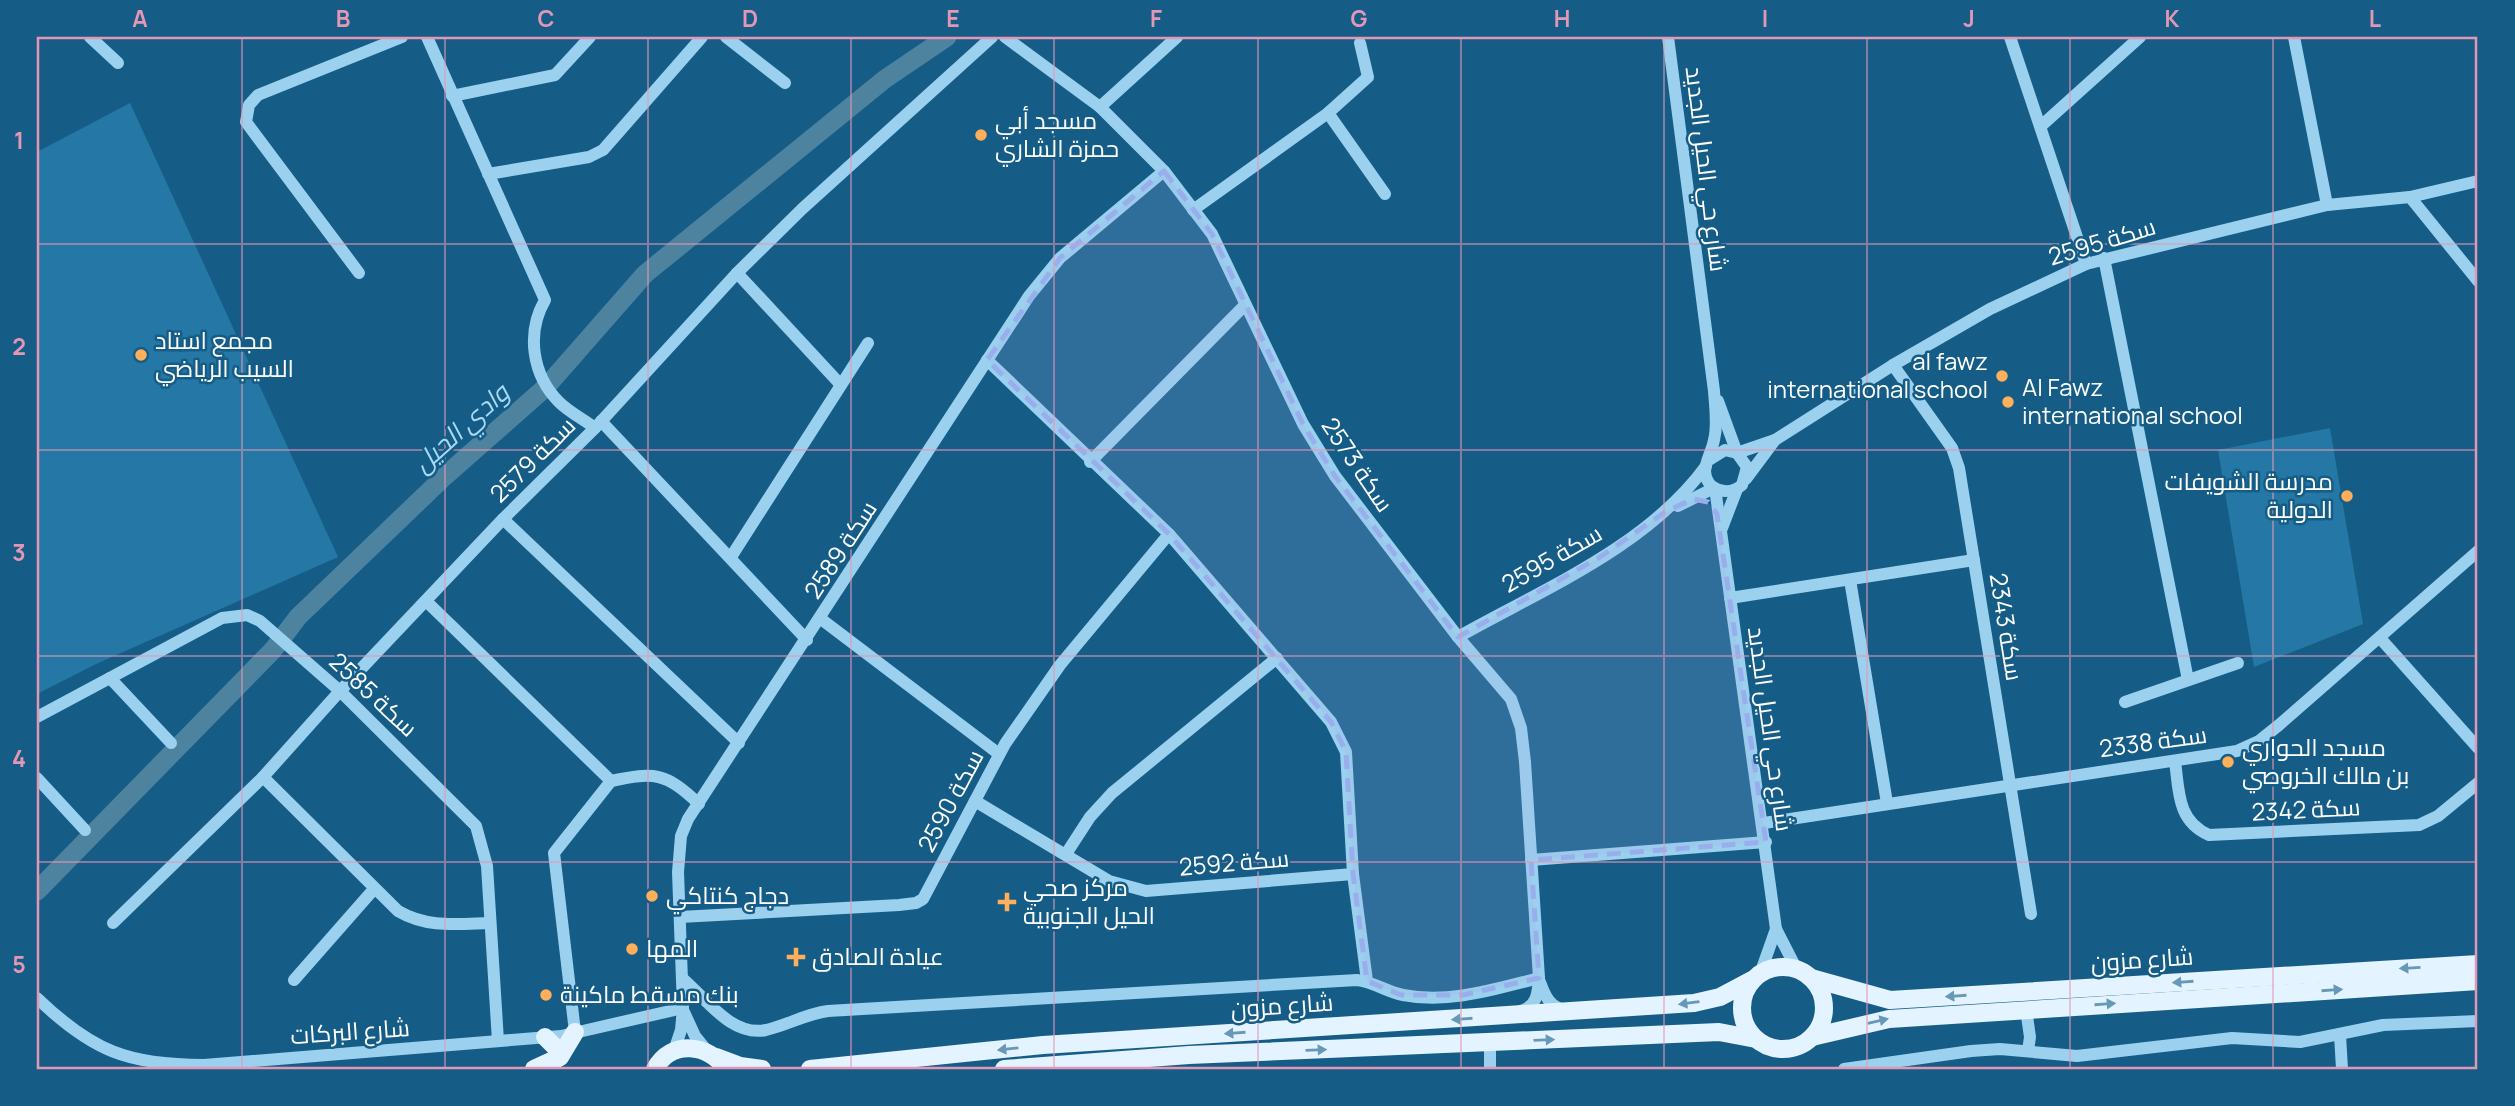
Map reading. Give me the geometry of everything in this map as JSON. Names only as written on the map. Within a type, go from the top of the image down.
[{"type":"main road","name":"شارع مزون","points":[[1804,974],[1890,1000],[2478,964]]},
{"type":"main road","points":[[1785,967],[1804,974],[1819,989],[1824,1014],[1812,1037],[1790,1048],[1778,1049],[1756,1039],[1748,1029],[1742,1004],[1756,977],[1785,967]]},
{"type":"main road","name":"شارع مزون","points":[[810,1069],[1043,1045],[1694,1003],[1720,997],[1756,977]]},
{"type":"main road","name":"شارع مزون","points":[[1812,1037],[1889,1019],[2478,981]]},
{"type":"main road","points":[[534,1069],[557,1059],[568,1048],[575,1032]]},
{"type":"main road","name":"شارع مزون","points":[[1004,1069],[1189,1055],[1719,1032],[1756,1039]]},
{"type":"main road","points":[[545,1037],[557,1049],[557,1059]]},
{"type":"main road","points":[[653,1068],[674,1051],[696,1048],[716,1059],[762,1069]]},
{"type":"street","points":[[90,37],[118,62]]},
{"type":"street","points":[[359,273],[246,122],[249,105],[258,95],[402,37]]},
{"type":"street","points":[[427,37],[545,300],[533,329],[538,371],[546,387],[561,404],[598,425],[731,557],[807,640]]},
{"type":"street","points":[[452,96],[555,75],[590,37]]},
{"type":"street","points":[[488,174],[589,157],[603,150],[702,37]]},
{"type":"street","points":[[726,37],[785,83]]},
{"type":"street","name":"سكة 2579","points":[[113,923],[263,777],[340,691],[503,519],[598,425],[737,274],[802,209],[992,37]]},
{"type":"street","name":"سكة 2573","points":[[1005,37],[1100,107],[1164,171],[1212,234],[1303,424],[1335,476],[1458,637],[1511,699],[1522,740],[1539,978]]},
{"type":"street","points":[[1100,107],[1177,37]]},
{"type":"street","points":[[2010,37],[2086,264]]},
{"type":"street","points":[[2041,127],[2140,37]]},
{"type":"street","points":[[2294,37],[2327,205]]},
{"type":"street","name":"شارع حي الحيل الجديد","points":[[1672,38],[1714,391],[1715,436],[1707,463]]},
{"type":"street","points":[[1193,210],[1328,113],[1368,77],[1360,43]]},
{"type":"street","points":[[1328,113],[1385,194]]},
{"type":"street","name":"سكة 2589","points":[[674,1051],[683,1008],[678,872],[681,836],[699,804],[1030,296],[1060,258],[1164,171]]},
{"type":"street","name":"سكة 2595","points":[[1737,453],[1775,440],[1893,365],[1990,309],[2086,264],[2327,205],[2410,197],[2478,181]]},
{"type":"street","points":[[2410,197],[2478,281]]},
{"type":"street","points":[[2104,258],[2188,680]]},
{"type":"street","points":[[737,274],[840,384]]},
{"type":"street","points":[[1090,462],[1245,305]]},
{"type":"street","points":[[731,557],[868,343]]},
{"type":"street","points":[[987,360],[1090,462],[1169,534],[1331,722],[1346,752],[1353,874],[1367,981]]},
{"type":"street","name":"سكة 2343","points":[[1893,365],[1952,448],[1959,468],[2031,914]]},
{"type":"street","name":"شارع حي الحيل الجديد","points":[[1714,391],[1737,453]]},
{"type":"street","points":[[1730,430],[1741,442],[1755,447]]},
{"type":"street","name":"سكة 2595","points":[[1741,484],[1775,440]]},
{"type":"street","points":[[1718,452],[1737,453],[1745,462],[1741,484],[1724,492],[1715,488],[1707,478],[1707,463],[1718,452]]},
{"type":"street","name":"سكة 2595","points":[[1665,512],[1707,463]]},
{"type":"street","name":"شارع حي الحيل الجديد","points":[[1721,535],[1725,516],[1741,484]]},
{"type":"street","name":"سكة 2595","points":[[1458,637],[1600,557],[1665,512],[1715,488]]},
{"type":"street","name":"شارع حي الحيل الجديد","points":[[1715,488],[1764,822],[1776,929],[1804,974]]},
{"type":"street","points":[[1693,499],[1705,500],[1717,514]]},
{"type":"street","points":[[503,519],[739,743]]},
{"type":"street","name":"سكة 2590","points":[[680,917],[916,903],[927,892],[999,754],[1060,665],[1169,534]]},
{"type":"street","name":"سكة 2338","points":[[1764,822],[2237,751],[2259,741],[2478,551]]},
{"type":"street","points":[[1730,598],[1974,560]]},
{"type":"street","points":[[1850,580],[1888,803]]},
{"type":"street","points":[[427,602],[611,781]]},
{"type":"street","name":"سكة 2585","points":[[37,717],[222,618],[247,615],[260,621],[340,691],[476,826],[487,866],[498,1041]]},
{"type":"street","points":[[821,619],[999,754]]},
{"type":"street","points":[[2380,638],[2478,748]]},
{"type":"street","points":[[1066,854],[1090,817],[1111,793],[1277,658]]},
{"type":"street","points":[[2124,702],[2238,663]]},
{"type":"street","points":[[110,678],[171,743]]},
{"type":"street","name":"سكة 2342","points":[[2175,761],[2181,808],[2193,826],[2209,835],[2419,825],[2438,816],[2478,783]]},
{"type":"street","points":[[575,1032],[554,853],[611,781],[647,774],[662,776],[699,804]]},
{"type":"street","points":[[263,777],[374,888],[415,920],[434,924],[489,923]]},
{"type":"street","points":[[37,778],[85,830]]},
{"type":"street","name":"سكة 2592","points":[[975,801],[1109,881],[1146,891],[1353,874]]},
{"type":"street","points":[[1531,860],[1766,842]]},
{"type":"street","points":[[295,980],[374,888]]},
{"type":"street","name":"شارع حي الحيل الجديد","points":[[1756,977],[1776,929]]},
{"type":"street","points":[[682,978],[723,1017],[735,1026],[749,1031],[764,1030],[802,1015],[828,1011],[1367,981],[1401,995],[1422,998],[1483,992],[1539,978]]},
{"type":"street","points":[[1539,978],[1543,992],[1556,1009],[1580,1012]]},
{"type":"street","points":[[1491,1017],[1527,1009],[1537,998],[1539,978]]},
{"type":"street","name":"شارع البركات","points":[[37,998],[68,1027],[103,1048],[162,1065],[204,1065],[545,1037],[683,1008]]},
{"type":"street","name":"سكة 2589","points":[[683,1008],[690,1027],[716,1059]]},
{"type":"street","points":[[2026,1009],[2030,1037],[2028,1051]]},
{"type":"street","points":[[1844,1069],[1937,1054],[2000,1049],[2077,1056],[2232,1038],[2291,1043],[2383,1026],[2478,1021]]},
{"type":"street","points":[[2340,1035],[2342,1069]]},
{"type":"street","points":[[1490,1042],[1490,1069]]},
{"type":"street","points":[[1118,1069],[1189,1055]]},
{"type":"highlighted area","points":[[1164,171],[1212,234],[1303,424],[1335,476],[1458,637],[1600,557],[1665,512],[1693,499],[1708,502],[1717,514],[1766,842],[1531,860],[1539,978],[1463,995],[1401,995],[1367,981],[1353,874],[1346,752],[1331,722],[1169,534],[987,360],[1060,258]]},
{"type":"shaded area","name":"مجمع استاد السيب الرياضي","points":[[130,103],[338,557],[96,664],[37,694],[37,152]]},
{"type":"shaded area","points":[[2330,428],[2363,624],[2254,667],[2218,450]]},
{"type":"waterway","name":"وادي الحيل","points":[[37,891],[273,650],[298,617],[445,476],[546,387],[645,274],[885,79],[947,37]]},
{"type":"place","name":"مسجد أبي حمزة الشاري","points":[[981,135]]},
{"type":"place","name":"مجمع استاد السيب الرياضي","points":[[141,355]]},
{"type":"place","name":"al fawz international school","points":[[2002,376]]},
{"type":"place","name":"Al Fawz international school","points":[[2008,402]]},
{"type":"place","name":"مدرسة الشويفات الدولية","points":[[2347,496]]},
{"type":"place","name":"مسجد الحواري بن مالك الخروصي","points":[[2228,762]]},
{"type":"place","name":"دجاج كنتاكي","points":[[652,896]]},
{"type":"place","name":"مركز صحي الحيل الجنوبية","points":[[1007,902]]},
{"type":"place","name":"المها","points":[[632,949]]},
{"type":"place","name":"عيادة الصادق","points":[[796,957]]},
{"type":"place","name":"بنك مسقط ماكينة","points":[[546,995]]}]
